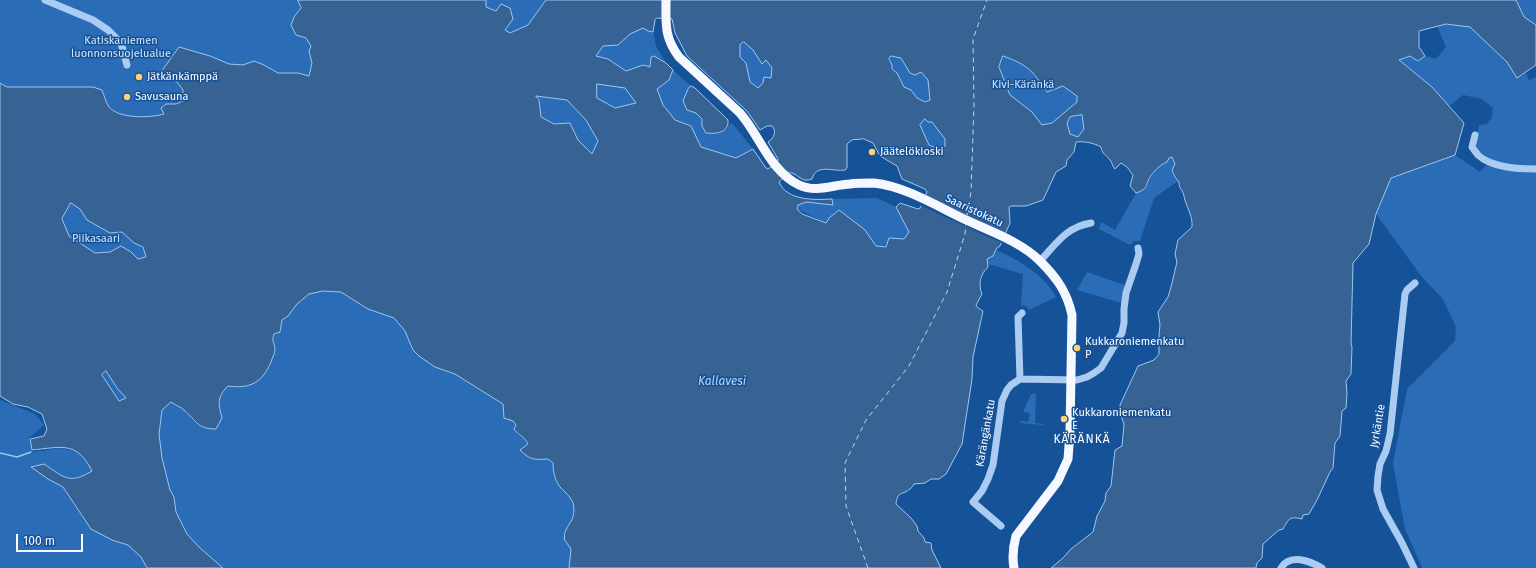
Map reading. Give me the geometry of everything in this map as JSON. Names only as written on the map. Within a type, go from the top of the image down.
[{"type":"main road","name":"Saaristokatu","points":[[666,0],[666,25],[671,47],[740,113],[772,160],[788,179],[801,186],[814,189],[849,184],[873,183],[903,190],[1020,246],[1040,260],[1059,283],[1069,301],[1072,315],[1070,432],[1068,459],[1058,481],[1016,536],[1013,546],[1014,568]]},
{"type":"street","points":[[45,0],[93,20],[108,30],[121,43],[127,65]]},
{"type":"street","points":[[1475,135],[1472,147],[1478,155],[1484,159],[1514,168],[1536,169]]},
{"type":"street","points":[[1040,260],[1068,231],[1080,225],[1091,223]]},
{"type":"street","points":[[1022,313],[1018,316],[1020,379],[1071,380],[1087,377],[1101,368],[1122,333],[1125,301],[1139,254],[1138,248]]},
{"type":"street","name":"Jyrkäntie","points":[[1414,568],[1383,509],[1377,490],[1380,464],[1386,452],[1390,434],[1405,294],[1407,290],[1415,283]]},
{"type":"street","name":"Kärängänkatu","points":[[1001,526],[973,502],[982,491],[991,470],[1002,401],[1011,385],[1020,379]]},
{"type":"street","points":[[1281,568],[1285,562],[1296,559],[1306,561],[1322,568]]},
{"type":"green space","name":"Katiskaniemen luonnonsuojelualue","points":[[0,0],[298,0],[301,8],[294,17],[311,46],[309,51],[312,63],[309,76],[298,73],[278,73],[254,61],[243,65],[229,64],[210,56],[179,47],[161,72],[177,82],[183,90],[183,101],[176,104],[166,104],[164,114],[144,117],[128,116],[120,114],[109,107],[102,90],[93,87],[7,87],[0,83]]},
{"type":"green space","points":[[486,0],[546,0],[528,25],[510,33],[505,30],[496,11],[485,7]]},
{"type":"green space","points":[[1516,0],[1536,0],[1536,25],[1524,17]]},
{"type":"green space","points":[[1446,24],[1470,27],[1507,62],[1517,78],[1526,73],[1529,80],[1536,77],[1536,568],[1422,568],[1405,529],[1393,463],[1407,389],[1455,341],[1456,327],[1443,299],[1422,277],[1376,214],[1391,178],[1455,155],[1480,172],[1491,160],[1481,153],[1475,145],[1479,125],[1487,124],[1492,117],[1493,108],[1482,99],[1463,95],[1449,106],[1432,87],[1399,60],[1410,56],[1418,61],[1425,56],[1436,59],[1446,47],[1437,26]]},
{"type":"green space","points":[[643,28],[653,32],[656,46],[666,63],[660,58],[651,58],[650,67],[643,65],[626,71],[608,59],[596,56],[603,46],[618,45],[630,34]]},
{"type":"green space","points":[[745,42],[753,50],[762,64],[766,60],[772,68],[771,78],[758,88],[750,82],[740,57],[740,45]]},
{"type":"green space","points":[[890,56],[901,58],[910,73],[915,75],[921,72],[928,80],[930,100],[925,102],[917,98],[911,90],[904,87],[891,65]]},
{"type":"green space","name":"Kivi-Käränkä","points":[[1003,56],[1018,62],[1029,69],[1047,92],[1062,86],[1077,96],[1077,102],[1052,123],[1042,125],[1032,112],[1010,95],[999,67]]},
{"type":"green space","points":[[673,70],[691,86],[687,91],[687,110],[696,113],[702,119],[702,126],[727,129],[728,125],[732,123],[753,149],[736,158],[701,147],[691,126],[675,120],[663,105],[657,89],[669,80]]},
{"type":"green space","points":[[597,83],[625,88],[636,103],[615,108],[597,98]]},
{"type":"green space","points":[[535,96],[567,100],[586,120],[598,141],[592,154],[578,140],[570,123],[554,124],[541,117],[539,101]]},
{"type":"green space","points":[[1082,115],[1084,129],[1078,137],[1069,134],[1067,123],[1070,117]]},
{"type":"green space","points":[[925,118],[932,121],[945,139],[945,146],[941,150],[929,145],[919,125]]},
{"type":"green space","points":[[1172,157],[1175,164],[1172,170],[1175,179],[1178,181],[1154,198],[1140,241],[1134,241],[1130,245],[1099,229],[1101,222],[1115,230],[1136,193],[1140,192],[1159,166],[1167,162],[1169,158]]},
{"type":"green space","points":[[877,198],[896,207],[909,232],[903,239],[895,244],[876,246],[865,230],[826,223],[797,209],[798,205],[806,202],[833,205],[832,199]]},
{"type":"green space","name":"Piikasaari","points":[[71,203],[80,209],[87,220],[110,233],[122,232],[134,243],[143,247],[146,257],[138,259],[131,252],[95,253],[69,236],[62,220]]},
{"type":"green space","points":[[995,249],[1030,268],[1044,281],[1056,297],[1029,310],[1026,306],[1021,306],[1023,274],[988,264],[987,259],[993,256]]},
{"type":"green space","points":[[1087,272],[1125,285],[1121,303],[1077,290]]},
{"type":"green space","points":[[323,291],[341,292],[368,309],[394,318],[405,331],[413,350],[435,367],[455,374],[503,404],[516,426],[517,434],[527,440],[529,444],[520,450],[536,460],[548,459],[555,469],[560,487],[567,493],[573,502],[574,512],[572,521],[566,530],[571,549],[569,568],[223,568],[199,547],[187,534],[176,512],[174,497],[170,490],[162,458],[159,434],[162,410],[171,402],[184,410],[196,423],[222,418],[219,400],[224,390],[228,386],[239,387],[275,351],[272,339],[274,334],[280,332],[282,320],[302,298],[310,293]]},
{"type":"green space","points":[[106,371],[117,388],[127,398],[119,401],[102,375]]},
{"type":"green space","points":[[1031,394],[1036,394],[1035,423],[1043,425],[1020,423],[1020,421],[1028,422],[1030,413],[1023,412]]},
{"type":"green space","points":[[0,400],[35,414],[44,425],[29,438],[32,452],[61,448],[79,452],[88,463],[92,472],[78,478],[62,475],[44,464],[32,467],[48,479],[63,487],[91,529],[112,540],[128,545],[141,557],[147,568],[0,568]]},
{"type":"water","name":"Kallavesi","points":[[298,0],[486,0],[486,7],[496,11],[501,4],[510,8],[513,19],[505,30],[510,33],[528,25],[546,0],[1516,0],[1524,17],[1536,25],[1536,65],[1517,78],[1507,62],[1470,27],[1446,24],[1419,31],[1419,47],[1425,56],[1418,61],[1410,56],[1399,60],[1432,87],[1464,123],[1455,155],[1391,178],[1376,214],[1369,244],[1353,263],[1351,374],[1346,381],[1346,408],[1342,411],[1340,436],[1335,443],[1333,468],[1309,514],[1303,515],[1302,519],[1290,519],[1283,529],[1279,530],[1263,544],[1262,558],[1257,563],[1256,568],[1051,568],[1071,549],[1093,532],[1097,516],[1105,501],[1106,493],[1111,486],[1115,450],[1122,446],[1124,424],[1121,416],[1120,405],[1138,366],[1154,360],[1159,354],[1160,325],[1158,312],[1168,297],[1171,287],[1177,262],[1175,254],[1178,240],[1192,227],[1191,219],[1179,182],[1172,170],[1175,164],[1172,157],[1154,172],[1143,190],[1136,193],[1130,186],[1133,175],[1127,167],[1121,163],[1115,169],[1110,160],[1103,153],[1101,147],[1092,143],[1076,142],[1074,152],[1067,160],[1066,166],[1056,172],[1043,200],[1026,206],[1009,207],[1010,223],[1000,246],[996,249],[993,256],[987,259],[988,267],[980,280],[982,294],[976,305],[983,311],[973,357],[972,379],[962,444],[946,474],[939,479],[931,479],[925,483],[914,484],[911,489],[899,495],[897,500],[896,504],[911,518],[925,542],[931,543],[932,550],[941,568],[569,568],[571,549],[564,539],[565,531],[573,516],[573,502],[557,482],[553,463],[548,459],[530,458],[520,450],[528,444],[514,429],[516,425],[513,421],[504,418],[503,404],[455,374],[435,367],[419,356],[413,350],[405,331],[394,318],[368,309],[341,292],[323,291],[309,294],[297,304],[288,316],[282,320],[280,332],[274,334],[273,336],[275,353],[264,375],[259,380],[249,385],[236,387],[228,386],[224,390],[219,400],[222,418],[216,429],[201,426],[183,409],[171,402],[162,410],[159,434],[162,458],[170,490],[174,497],[176,512],[187,534],[199,547],[223,568],[147,568],[141,557],[128,545],[112,540],[91,529],[63,487],[31,467],[44,464],[62,476],[67,478],[78,478],[92,471],[81,455],[74,450],[60,447],[32,450],[30,439],[44,436],[47,429],[42,414],[28,407],[13,404],[0,396],[0,83],[7,87],[93,87],[102,90],[109,107],[120,114],[143,117],[164,114],[161,108],[166,104],[176,104],[183,101],[183,90],[177,82],[161,72],[179,47],[210,56],[229,64],[243,65],[254,61],[278,73],[298,73],[309,76],[312,63],[309,51],[311,46],[306,38],[296,35],[291,25],[294,17],[301,8]],"holes":[[[657,18],[672,19],[675,33],[687,56],[747,111],[760,130],[767,126],[772,126],[774,128],[774,135],[768,142],[778,161],[768,169],[753,149],[736,158],[701,147],[691,126],[675,120],[663,105],[657,89],[669,80],[673,70],[666,63],[654,56],[651,57],[650,67],[643,65],[626,71],[608,59],[596,56],[603,46],[618,45],[630,34],[643,28],[653,32],[655,20]],[[744,42],[753,50],[762,64],[766,60],[772,68],[771,78],[764,77],[763,83],[758,88],[750,82],[746,63],[740,57],[740,45]],[[891,56],[901,58],[910,73],[915,75],[921,72],[928,80],[930,100],[925,102],[917,98],[911,90],[904,87],[897,73],[892,69],[889,59]],[[1003,56],[1018,62],[1029,69],[1047,92],[1063,86],[1077,96],[1077,102],[1052,123],[1042,125],[1032,112],[1010,95],[999,67]],[[597,84],[625,88],[636,103],[615,108],[597,98]],[[536,96],[567,100],[586,120],[598,141],[592,154],[578,140],[570,123],[554,124],[541,117],[539,100]],[[1082,115],[1084,129],[1078,137],[1070,134],[1067,123],[1070,117]],[[925,119],[928,122],[932,122],[945,139],[945,146],[941,150],[929,145],[920,125]],[[864,139],[873,143],[880,156],[897,166],[902,179],[925,189],[927,192],[920,208],[918,209],[900,203],[896,207],[909,232],[904,239],[889,238],[886,247],[876,246],[865,230],[839,210],[829,218],[826,223],[802,214],[797,209],[798,205],[806,202],[833,205],[832,199],[810,199],[795,196],[788,193],[779,182],[789,173],[808,180],[812,179],[817,171],[826,169],[845,170],[847,168],[847,144],[852,140]],[[71,203],[80,209],[87,220],[110,233],[122,232],[134,243],[143,247],[146,257],[138,259],[131,252],[121,246],[110,252],[95,253],[69,236],[62,219]],[[106,371],[117,388],[126,398],[119,401],[102,375]]]},
{"type":"water","points":[[691,86],[695,88],[728,120],[728,124],[724,130],[718,133],[706,133],[702,126],[702,119],[696,113],[687,110],[683,101],[688,89]]},
{"type":"pier","points":[[923,196],[1007,235],[1004,244],[919,205]]},
{"type":"waterway","points":[[0,453],[17,457],[31,452]]},
{"type":"ferry route","points":[[967,215],[971,192],[974,106],[973,39],[987,0]]},
{"type":"ferry route","points":[[868,568],[846,506],[845,463],[866,420],[909,366],[947,292],[965,234],[966,224]]},
{"type":"place","name":"Jätkänkämppä","points":[[139,77]]},
{"type":"place","name":"Savusauna","points":[[127,97]]},
{"type":"place","name":"Jäätelökioski","points":[[872,152]]},
{"type":"place","name":"Kukkaroniemenkatu P","points":[[1077,348]]},
{"type":"place","name":"Kukkaroniemenkatu E","points":[[1064,419]]},
{"type":"district","name":"KÄRÄNKÄ","points":[[1082,440]]}]
